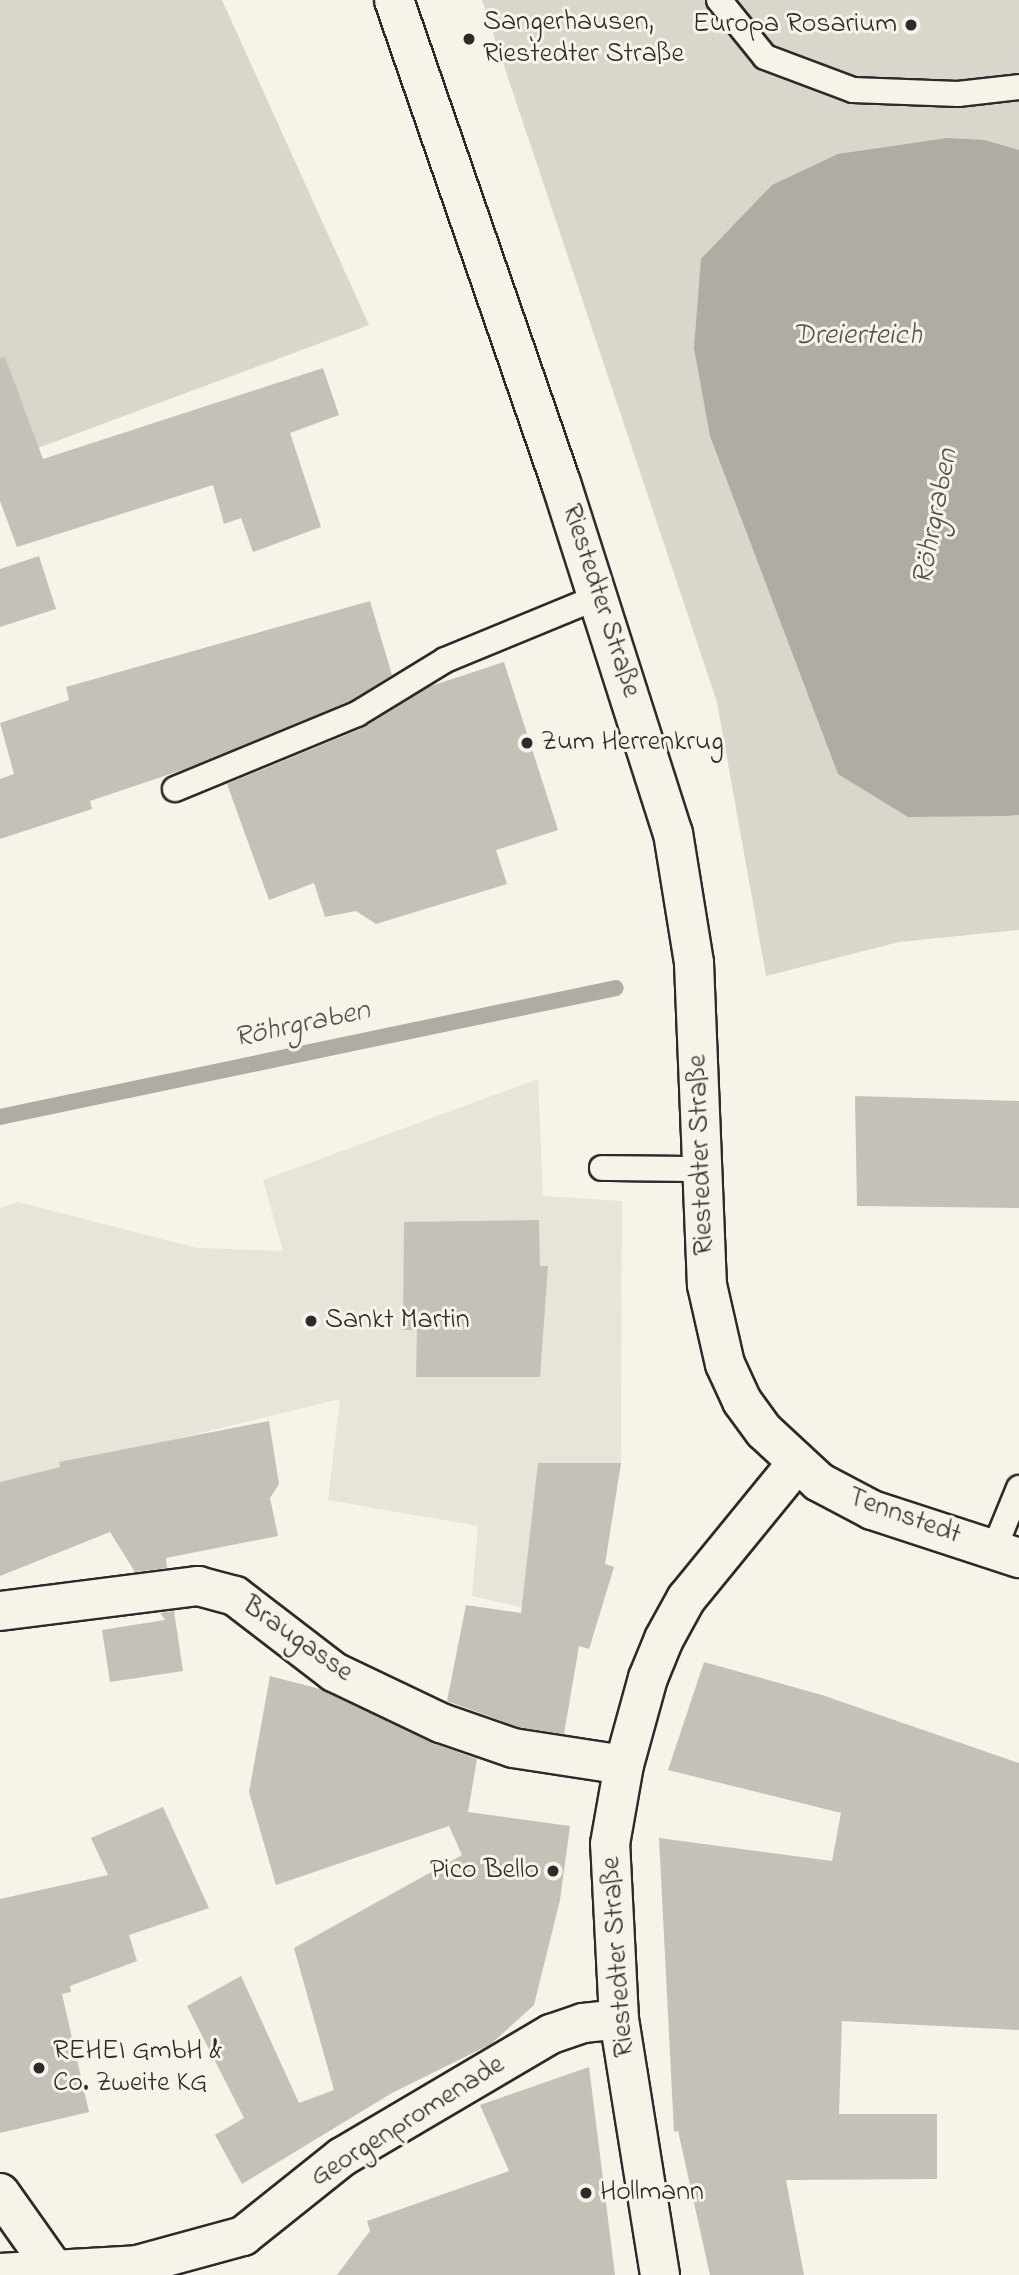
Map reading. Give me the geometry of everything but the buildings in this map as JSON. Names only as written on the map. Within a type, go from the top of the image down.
[{"type":"street","name":"Riestedter Straße","points":[[394,0],[598,597],[679,855],[694,962],[707,1285],[725,1364],[742,1401],[796,1464],[686,1599],[648,1678],[624,1765],[610,1844],[620,2019],[660,2275]]},
{"type":"street","name":"Tennstedt","points":[[796,1464],[819,1482],[872,1510],[1007,1553]]},
{"type":"street","name":"Braugasse","points":[[0,1611],[66,1599],[198,1586],[235,1596],[334,1672],[441,1723],[513,1748],[624,1765]]},
{"type":"street","name":"Georgenpromenade","points":[[0,2273],[56,2272],[137,2265],[243,2236],[342,2157],[540,2041],[583,2023],[620,2019]]},
{"type":"street","points":[[0,2193],[56,2272]]},
{"type":"lane","points":[[719,0],[765,57],[853,90],[958,94],[1019,87]]},
{"type":"lane","points":[[175,789],[357,714],[445,660],[598,597]]},
{"type":"lane","points":[[602,1168],[703,1169]]},
{"type":"lane","points":[[1007,1553],[1019,1488]]},
{"type":"shaded area","points":[[0,0],[222,0],[369,325],[0,462]]},
{"type":"shaded area","points":[[482,0],[1019,0],[1019,930],[899,942],[766,976],[717,702]]},
{"type":"shaded area","name":"Sankt Martin","points":[[538,1079],[543,1196],[622,1201],[621,1463],[605,1563],[614,1567],[589,1649],[524,1608],[472,1596],[478,1526],[328,1500],[340,1399],[0,1482],[0,1208],[18,1202],[197,1248],[283,1251],[263,1180]]},
{"type":"water","name":"Dreierteich","points":[[947,138],[984,140],[1019,150],[1019,815],[908,817],[838,774],[710,436],[694,348],[701,259],[772,185],[838,154]]},
{"type":"waterway","name":"Röhrgraben","points":[[0,1117],[616,988]]},
{"type":"place","name":"Europa Rosarium","points":[[911,25]]},
{"type":"place","name":"Sangerhausen, Riestedter Straße","points":[[469,39]]},
{"type":"place","name":"Zum Herrenkrug","points":[[527,743]]},
{"type":"place","name":"Sankt Martin","points":[[311,1321]]},
{"type":"place","name":"Pico Bello","points":[[553,1871]]},
{"type":"place","name":"REHEI GmbH & Co. Zweite KG","points":[[39,2068]]},
{"type":"place","name":"Hollmann","points":[[586,2193]]}]
